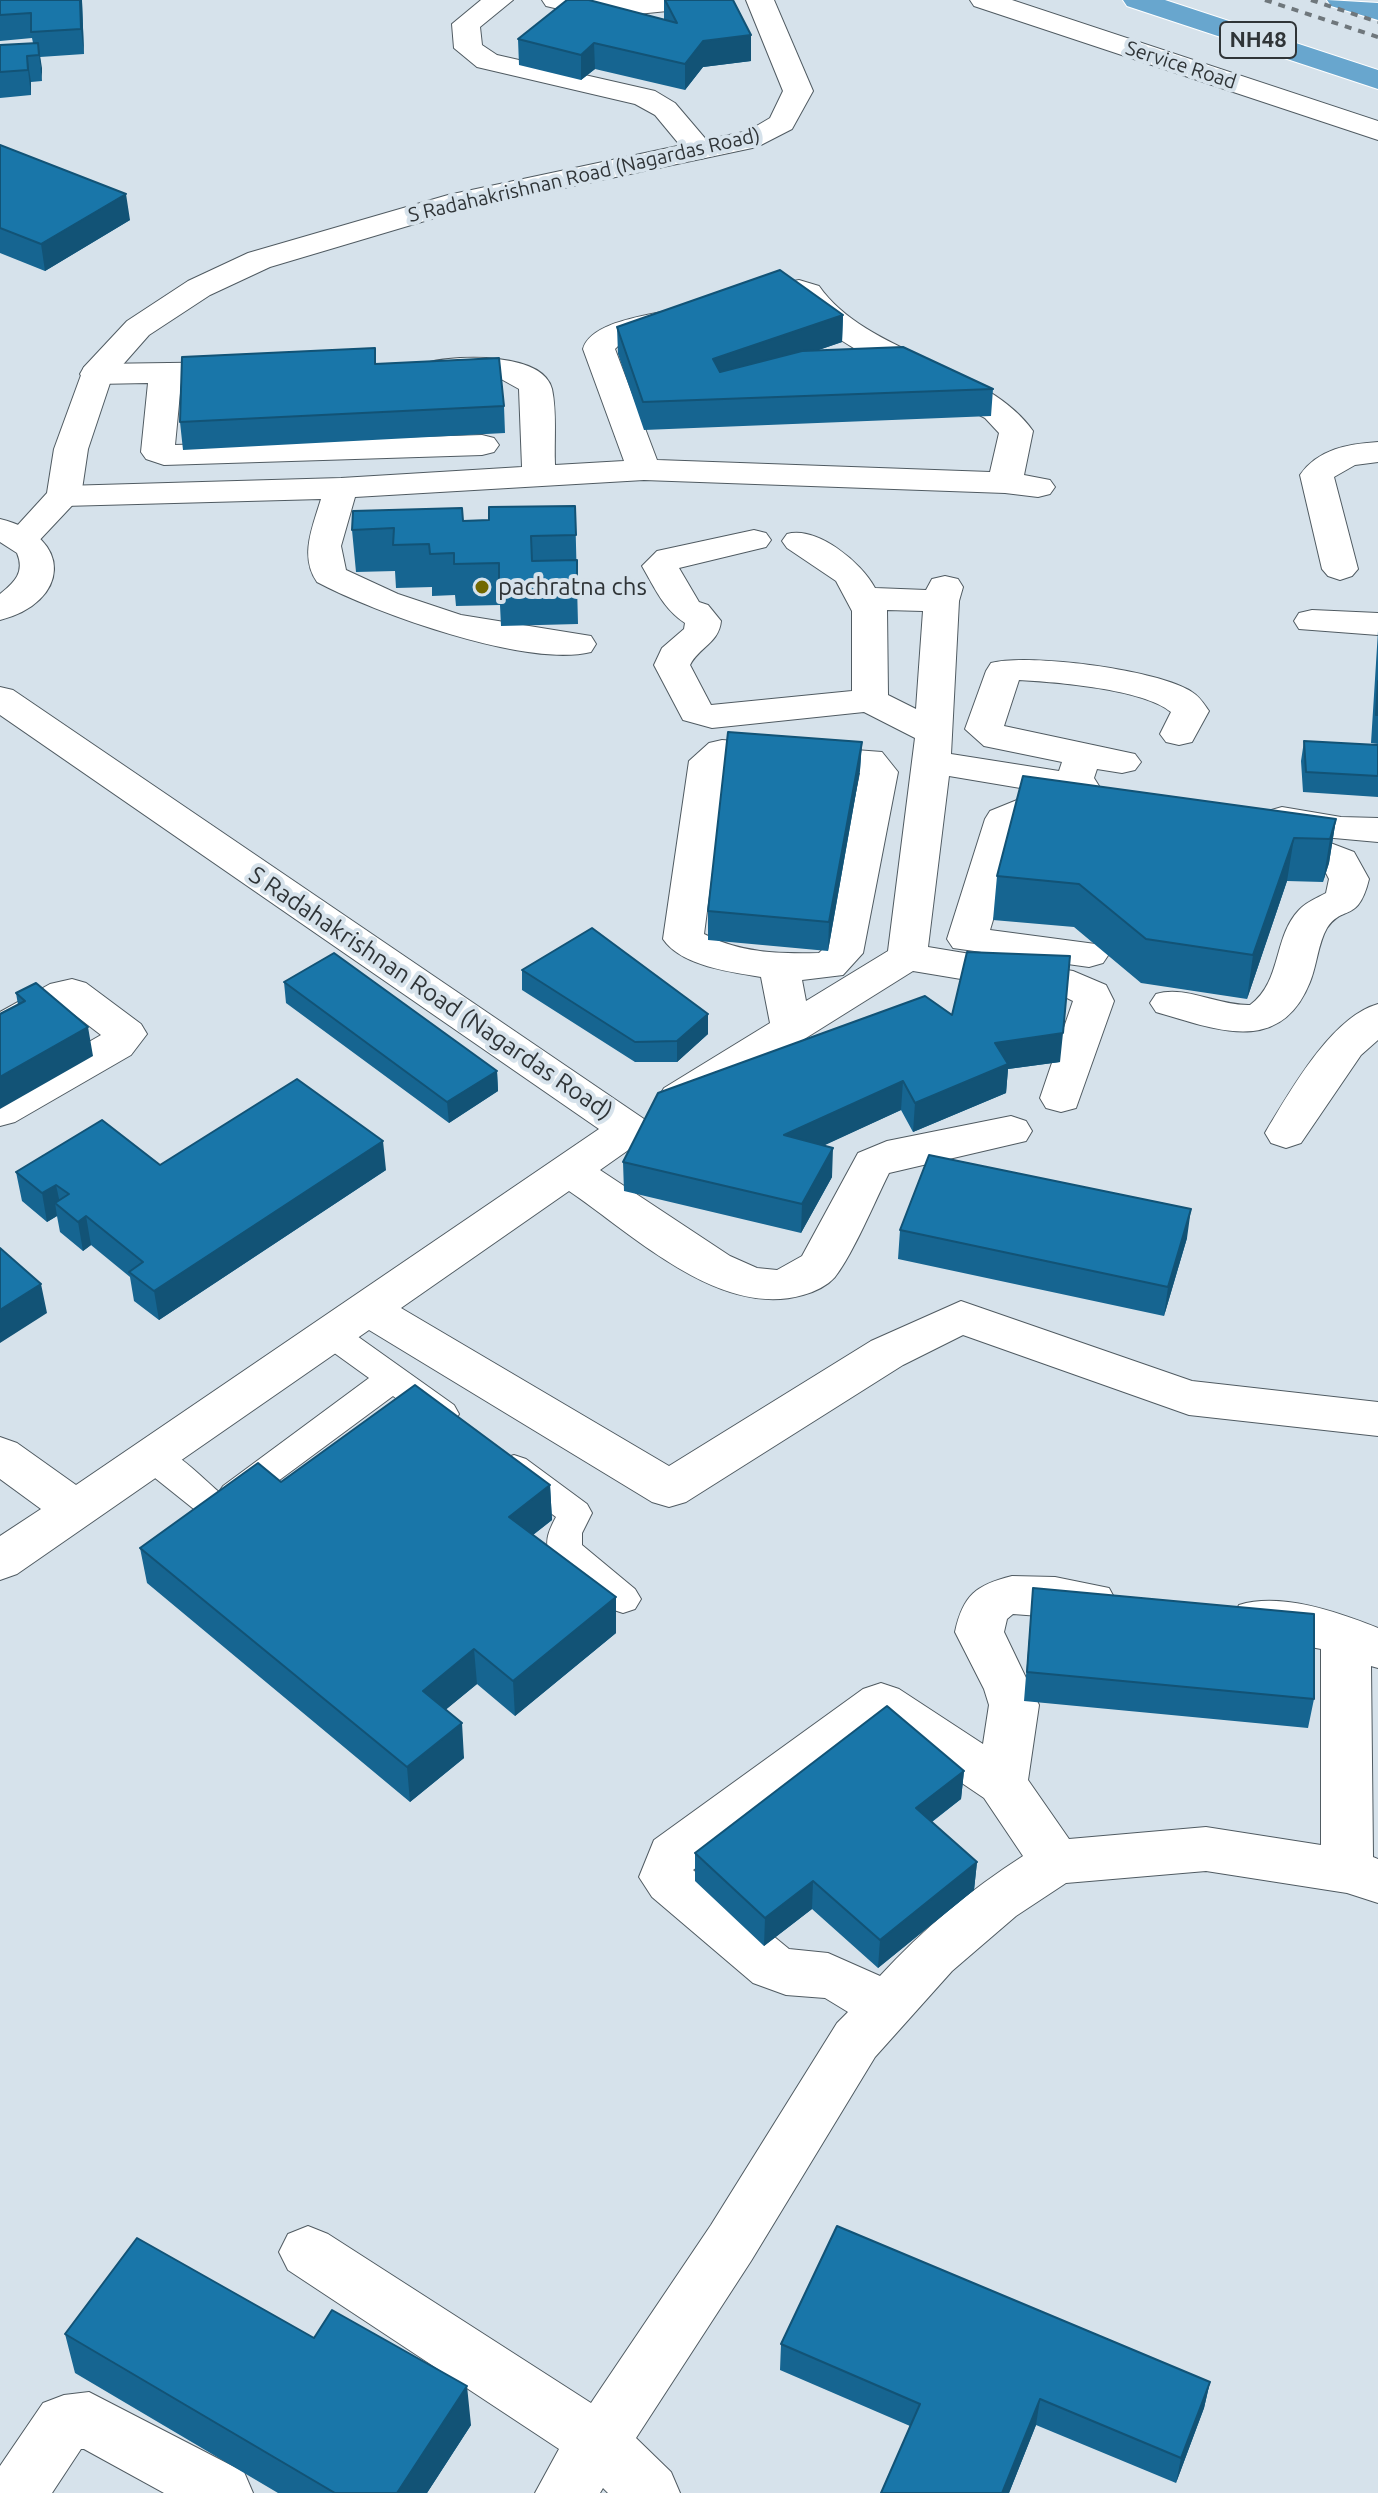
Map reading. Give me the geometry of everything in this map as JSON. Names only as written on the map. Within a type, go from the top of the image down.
[{"type":"highway","name":"NH48","points":[[1137,0],[1378,80]]},
{"type":"highway","points":[[1341,0],[1378,12]]},
{"type":"street","points":[[499,0],[466,24],[468,48],[487,61],[645,97],[665,109],[700,150]]},
{"type":"street","points":[[556,0],[598,10],[697,0]]},
{"type":"street","name":"S Radahakrishnan Road (Nagardas Road)","points":[[64,496],[71,449],[96,374],[138,328],[199,288],[259,260],[459,201],[757,138],[782,123],[798,91],[760,0]]},
{"type":"street","name":"Service Road","points":[[984,0],[1378,131]]},
{"type":"street","points":[[0,609],[19,598],[34,583],[40,567],[36,552],[11,534],[64,496],[341,488],[644,470],[1021,485],[1016,431],[997,411],[865,341],[814,305],[805,290],[791,289],[768,295]]},
{"type":"street","points":[[644,470],[599,349],[601,342],[611,335],[710,309]]},
{"type":"street","points":[[417,369],[495,368],[519,373],[529,379],[535,387],[539,477]]},
{"type":"street","points":[[96,374],[275,371]]},
{"type":"street","points":[[165,373],[158,447],[158,452],[164,455],[482,445]]},
{"type":"street","points":[[1340,569],[1317,475],[1329,461],[1348,454],[1378,452]]},
{"type":"street","points":[[341,488],[324,546],[329,575],[359,593],[496,635],[578,644]]},
{"type":"street","points":[[754,540],[669,558],[660,566],[685,609],[703,621],[702,632],[675,656],[672,665],[696,712],[712,717],[870,700],[933,747],[1127,778]]},
{"type":"street","points":[[799,541],[850,575],[870,611],[870,700]]},
{"type":"street","points":[[863,598],[943,594],[933,747],[908,944]]},
{"type":"street","points":[[1312,621],[1378,624]]},
{"type":"street","points":[[1039,763],[984,729],[1004,671],[1015,667],[1153,690],[1184,703],[1190,711],[1179,734]]},
{"type":"street","points":[[937,678],[999,684]]},
{"type":"street","name":"S Radahakrishnan Road (Nagardas Road)","points":[[0,698],[629,1129],[0,1561]]},
{"type":"street","points":[[722,751],[869,760],[879,772],[843,953],[829,966],[779,967],[737,960],[698,948],[683,939],[708,761],[722,751]]},
{"type":"street","points":[[967,939],[1004,819],[1022,810],[1100,820]]},
{"type":"street","points":[[1170,1003],[1239,1019],[1254,1019],[1272,1008],[1287,990],[1310,922],[1344,899],[1349,879],[1340,861],[1245,826],[1378,830]]},
{"type":"street","points":[[629,1129],[702,1093],[784,1039],[908,944],[967,939],[1089,954]]},
{"type":"street","points":[[908,944],[1073,984],[1092,994],[1094,1001],[1061,1098]]},
{"type":"street","points":[[779,967],[784,1039]]},
{"type":"street","points":[[0,1030],[64,993],[72,992],[126,1034],[116,1045],[0,1112]]},
{"type":"street","points":[[784,1039],[863,1004]]},
{"type":"street","points":[[1286,1133],[1346,1045],[1378,1018]]},
{"type":"street","points":[[569,1170],[722,1274],[754,1283],[783,1286],[803,1280],[818,1267],[873,1163],[887,1156],[1011,1131]]},
{"type":"street","points":[[349,1321],[669,1489],[887,1353],[961,1317],[1189,1398],[1378,1419]]},
{"type":"street","points":[[0,1455],[76,1509]]},
{"type":"street","points":[[1002,1783],[1014,1705],[1009,1689],[979,1632],[992,1603],[1021,1594],[1131,1606]]},
{"type":"street","points":[[565,2493],[731,2243],[856,2040],[933,1955],[997,1900],[1056,1862],[1206,1849],[1363,1876],[1362,1643],[1288,1622],[1209,1614]]},
{"type":"street","points":[[885,2007],[850,1984],[814,1973],[787,1974],[772,1967],[665,1877],[672,1855],[881,1703],[888,1704],[1002,1783],[1056,1862]]},
{"type":"street","points":[[308,2252],[598,2441],[650,2493]]},
{"type":"street","points":[[17,2493],[64,2423],[89,2420],[223,2493]]},
{"type":"lane","points":[[349,1321],[393,1378],[575,1513],[565,1533],[564,1550],[623,1599]]},
{"type":"lane","points":[[186,1532],[393,1378]]},
{"type":"lane","points":[[152,1457],[217,1509]]},
{"type":"building","points":[[0,0],[80,0],[81,29],[31,32],[31,13],[0,15]]},
{"type":"building","points":[[567,0],[589,0],[677,23],[665,0],[733,0],[751,35],[703,41],[685,64],[594,43],[581,55],[518,39]]},
{"type":"building","points":[[38,43],[39,55],[27,56],[28,70],[0,72],[0,45]]},
{"type":"building","points":[[0,145],[126,194],[41,244],[0,228]]},
{"type":"building","points":[[780,270],[843,315],[713,359],[720,372],[802,351],[903,347],[993,389],[643,402],[617,327]]},
{"type":"building","points":[[375,348],[375,364],[499,358],[504,406],[180,422],[182,357]]},
{"type":"building","points":[[575,506],[576,535],[531,536],[532,561],[577,560],[577,582],[499,584],[499,563],[454,564],[454,553],[430,554],[429,544],[393,545],[394,528],[352,530],[353,511],[462,508],[463,521],[489,520],[489,507]]},
{"type":"building","points":[[728,732],[862,742],[829,922],[708,911]]},
{"type":"building","points":[[1304,741],[1378,745],[1378,776],[1306,772]]},
{"type":"building","points":[[1023,776],[1336,819],[1330,839],[1294,838],[1253,955],[1146,939],[1079,884],[997,876]]},
{"type":"building","points":[[592,928],[708,1014],[677,1041],[635,1042],[522,970]]},
{"type":"building","points":[[967,952],[1070,956],[1063,1033],[995,1043],[1008,1064],[915,1103],[903,1081],[784,1135],[833,1148],[802,1204],[623,1162],[658,1093],[925,996],[952,1015]]},
{"type":"building","points":[[334,953],[497,1071],[447,1102],[284,982]]},
{"type":"building","points":[[36,983],[88,1027],[0,1077],[0,1014],[25,1001],[16,993]]},
{"type":"building","points":[[297,1079],[383,1141],[154,1291],[129,1272],[143,1262],[86,1216],[78,1222],[55,1203],[69,1194],[56,1185],[42,1193],[16,1172],[102,1120],[160,1165]]},
{"type":"building","points":[[929,1155],[1191,1209],[1168,1287],[900,1230]]},
{"type":"building","points":[[0,1248],[41,1284],[0,1310]]},
{"type":"building","points":[[415,1385],[550,1485],[509,1517],[616,1597],[513,1681],[474,1649],[423,1691],[462,1723],[407,1767],[140,1548],[258,1463],[281,1482]]},
{"type":"building","points":[[1033,1588],[1314,1614],[1314,1699],[1027,1672]]},
{"type":"building","points":[[887,1706],[964,1771],[916,1808],[977,1862],[880,1940],[813,1881],[765,1918],[695,1853]]},
{"type":"building","points":[[837,2226],[1210,2382],[1181,2458],[1040,2399],[1002,2493],[881,2493],[920,2404],[781,2344]]},
{"type":"building","points":[[137,2238],[314,2338],[332,2310],[467,2386],[397,2493],[335,2493],[65,2334]]},
{"type":"railway","points":[[1265,0],[1378,37]]},
{"type":"railway","points":[[1311,0],[1378,22]]},
{"type":"place","name":"pachratna chs","points":[[482,587]]}]
